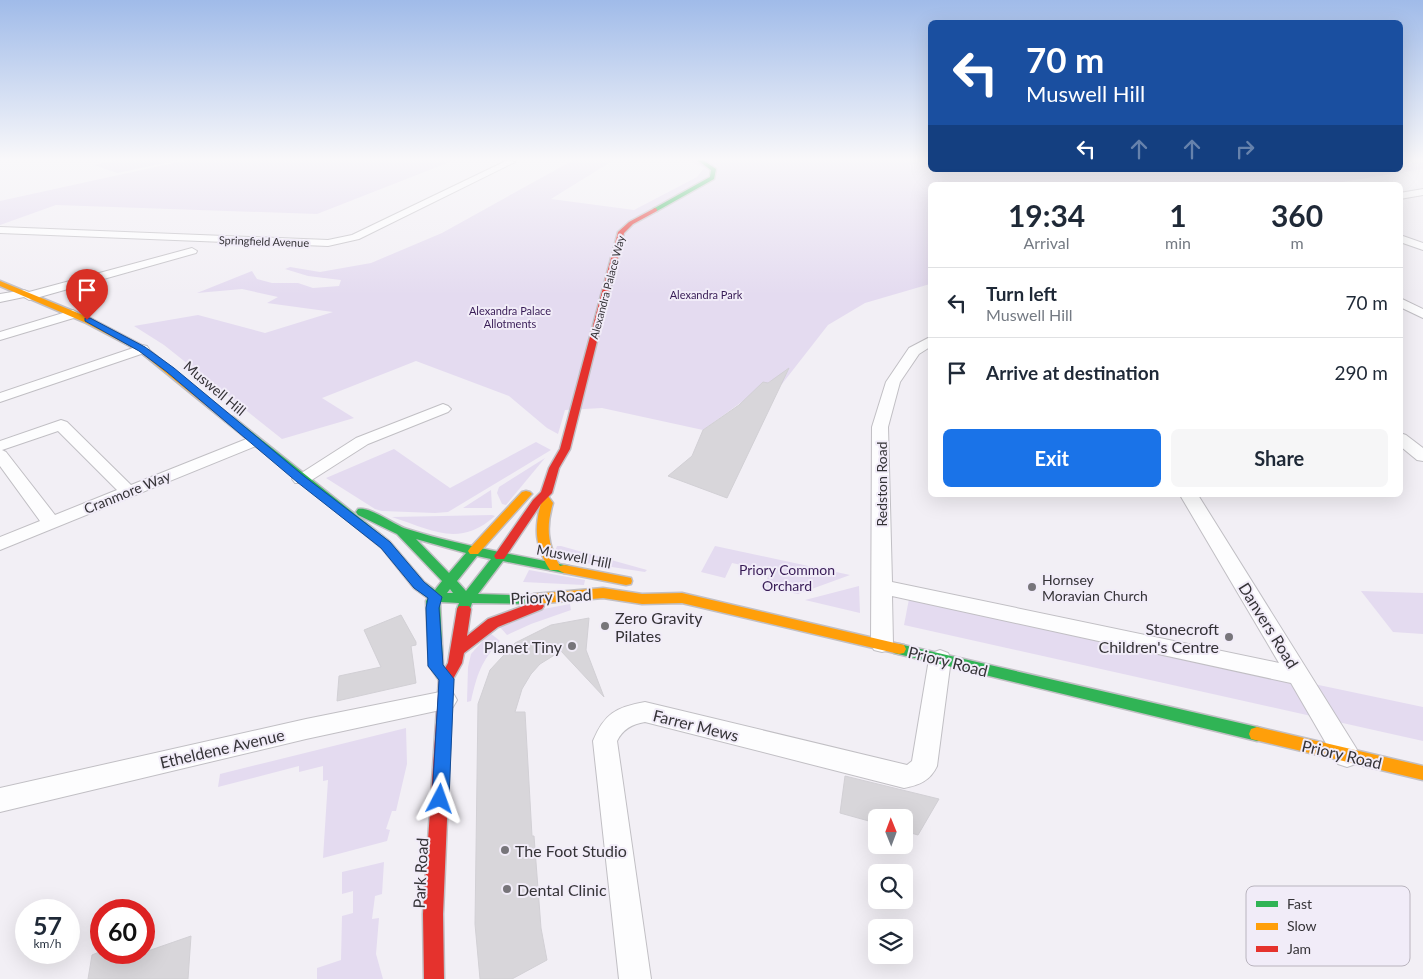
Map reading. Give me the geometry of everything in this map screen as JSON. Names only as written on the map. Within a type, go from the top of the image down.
[{"type":"main road","name":"Alexandra Palace Way","points":[[467,599],[482,582],[537,502],[544,498],[551,483],[552,472],[565,449],[573,424],[618,237],[631,223],[666,204]]},
{"type":"main road","name":"Muswell Hill","points":[[0,283],[113,332],[142,349],[301,479],[386,545],[419,585],[435,597]]},
{"type":"main road","name":"Alexandra Palace Way","points":[[435,597],[534,484],[552,472]]},
{"type":"main road","name":"Muswell Hill","points":[[319,493],[401,531],[474,551],[637,583]]},
{"type":"main road","points":[[544,498],[547,503],[540,526],[540,539],[546,556],[554,567]]},
{"type":"main road","points":[[401,531],[467,599]]},
{"type":"main road","points":[[474,551],[468,566],[468,573],[482,582],[495,584]]},
{"type":"main road","points":[[528,587],[582,593]]},
{"type":"main road","points":[[654,588],[682,598]]},
{"type":"main road","points":[[457,650],[479,633],[508,616],[582,593]]},
{"type":"main road","name":"Priory Road","points":[[467,599],[515,600],[582,593],[603,593],[642,598],[682,598],[1423,773]]},
{"type":"main road","points":[[435,597],[467,599]]},
{"type":"main road","name":"Park Road","points":[[435,597],[433,608],[436,666],[445,690]]},
{"type":"main road","name":"Park Road","points":[[434,979],[433,914],[445,690],[455,663],[463,610],[467,599]]},
{"type":"street","name":"Springfield Avenue","points":[[0,230],[328,243],[355,237],[424,204]]},
{"type":"street","points":[[1403,237],[1423,234]]},
{"type":"street","points":[[1403,239],[1423,247]]},
{"type":"street","points":[[328,243],[321,251],[346,250]]},
{"type":"street","points":[[0,298],[27,295],[192,251]]},
{"type":"street","points":[[1403,304],[1423,314]]},
{"type":"street","points":[[0,336],[73,314]]},
{"type":"street","name":"Redston Road","points":[[882,644],[880,427],[893,382],[914,351],[928,342]]},
{"type":"street","points":[[0,398],[142,349]]},
{"type":"street","points":[[301,479],[362,441],[443,409]]},
{"type":"street","points":[[0,446],[61,425],[128,492]]},
{"type":"street","points":[[1403,440],[1423,456]]},
{"type":"street","name":"Cranmore Way","points":[[0,544],[255,441]]},
{"type":"street","points":[[0,455],[51,523]]},
{"type":"street","name":"Danvers Road","points":[[1190,497],[1348,756]]},
{"type":"street","points":[[881,587],[1300,676]]},
{"type":"street","name":"Farrer Mews","points":[[635,979],[605,741],[609,728],[620,718],[645,712],[904,777],[914,775],[924,766],[940,659]]},
{"type":"street","name":"Etheldene Avenue","points":[[0,800],[401,709],[445,690]]},
{"type":"green space","points":[[0,204],[343,204],[317,214],[56,205],[0,225]]},
{"type":"green space","points":[[495,204],[586,204],[634,210],[646,204],[928,204],[928,285],[865,303],[828,325],[782,384],[772,380],[703,430],[602,408],[565,410],[558,434],[547,428],[509,396],[416,361],[322,398],[354,418],[282,439],[164,345],[134,326],[198,315],[265,333],[333,312],[267,303],[278,297],[242,289],[197,293],[252,271],[257,279],[272,283],[298,283],[313,288],[339,286],[341,280],[308,276],[285,269],[290,267],[320,272],[371,263],[442,233]]},
{"type":"green space","points":[[536,442],[551,450],[448,512],[382,511],[375,509],[326,478],[394,449],[450,488]]},
{"type":"green space","points":[[545,458],[506,505],[502,504],[497,493],[499,487]]},
{"type":"green space","points":[[491,490],[492,508],[463,508]]},
{"type":"green space","points":[[495,516],[482,526],[457,534],[433,531],[392,517]]},
{"type":"green space","points":[[557,546],[647,570],[645,572],[572,561],[555,551]]},
{"type":"green space","name":"Priory Common Orchard","points":[[715,546],[850,575],[798,594],[764,587],[770,571],[732,563],[725,578],[701,572]]},
{"type":"green space","points":[[529,570],[585,580],[584,585],[523,582]]},
{"type":"green space","points":[[859,586],[860,613],[805,600]]},
{"type":"green space","points":[[1361,591],[1423,593],[1423,634],[1393,632]]},
{"type":"green space","points":[[909,599],[1423,707],[1423,741],[904,625]]},
{"type":"green space","points":[[570,604],[571,610],[531,624],[507,635],[499,626],[527,612]]},
{"type":"green space","points":[[490,633],[500,641],[484,662],[471,701],[467,702],[468,667],[471,654]]},
{"type":"green space","points":[[406,728],[407,764],[396,811],[392,811],[386,829],[390,830],[387,841],[323,858],[328,780],[323,781],[323,766],[299,772],[299,766],[218,787],[220,774]]},
{"type":"green space","points":[[384,862],[382,894],[375,896],[372,919],[379,918],[376,954],[383,979],[317,979],[317,968],[341,960],[342,916],[353,913],[353,891],[342,894],[342,872]]},
{"type":"building","points":[[789,368],[727,498],[668,476],[692,456],[703,430],[739,405],[763,382],[768,383]]},
{"type":"building","points":[[401,615],[416,642],[416,645],[411,646],[416,683],[337,701],[339,676],[381,667],[364,630]]},
{"type":"building","points":[[589,618],[586,650],[604,697],[561,651],[540,664],[531,674],[522,689],[515,712],[525,712],[532,836],[534,836],[541,928],[547,960],[512,979],[480,979],[475,924],[478,704],[490,670],[515,643],[551,625]]},
{"type":"building","points":[[845,776],[939,799],[918,835],[913,834],[913,809],[868,809],[868,821],[840,813]]},
{"type":"building","points":[[191,936],[188,979],[88,979],[90,964],[155,964],[155,949]]},
{"type":"traffic: fast","points":[[655,210],[666,204]]},
{"type":"traffic: fast","points":[[229,419],[386,545],[419,585],[435,597],[534,599]]},
{"type":"traffic: fast","points":[[362,512],[401,531],[474,551],[564,569]]},
{"type":"traffic: fast","points":[[402,532],[460,592]]},
{"type":"traffic: fast","points":[[446,679],[436,666],[433,601],[474,551]]},
{"type":"traffic: fast","points":[[464,609],[467,599],[500,556]]},
{"type":"traffic: fast","points":[[899,649],[1257,734]]},
{"type":"traffic: slow","points":[[0,283],[87,320],[142,349],[229,419]]},
{"type":"traffic: slow","points":[[474,551],[526,494]]},
{"type":"traffic: slow","points":[[544,498],[547,503],[542,528],[543,544],[554,567]]},
{"type":"traffic: slow","points":[[564,569],[626,581]]},
{"type":"traffic: slow","points":[[534,599],[603,593],[642,599],[682,598],[899,649]]},
{"type":"traffic: slow","points":[[1257,734],[1423,773]]},
{"type":"traffic: jam","points":[[500,556],[537,502],[546,493],[554,468],[565,449],[621,232],[631,223],[655,210]]},
{"type":"traffic: jam","points":[[457,651],[493,623],[537,606]]},
{"type":"traffic: jam","points":[[434,979],[433,914],[446,679],[455,663],[464,609]]},
{"type":"place","name":"Hornsey Moravian Church","points":[[1032,587]]},
{"type":"place","name":"Zero Gravity Pilates","points":[[605,626]]},
{"type":"place","name":"Stonecroft Children's Centre","points":[[1229,637]]},
{"type":"place","name":"Planet Tiny","points":[[572,646]]},
{"type":"place","name":"The Foot Studio","points":[[505,850]]},
{"type":"place","name":"Dental Clinic","points":[[507,889]]},
{"type":"route","points":[[87,320],[113,332],[142,349],[170,370],[301,479],[386,545],[419,585],[435,597],[433,608],[436,666],[446,679],[440,799]]},
{"type":"park label","name":"Alexandra Park","points":[[706,294]]},
{"type":"park label","name":"Alexandra Palace Allotments","points":[[510,316]]}]
